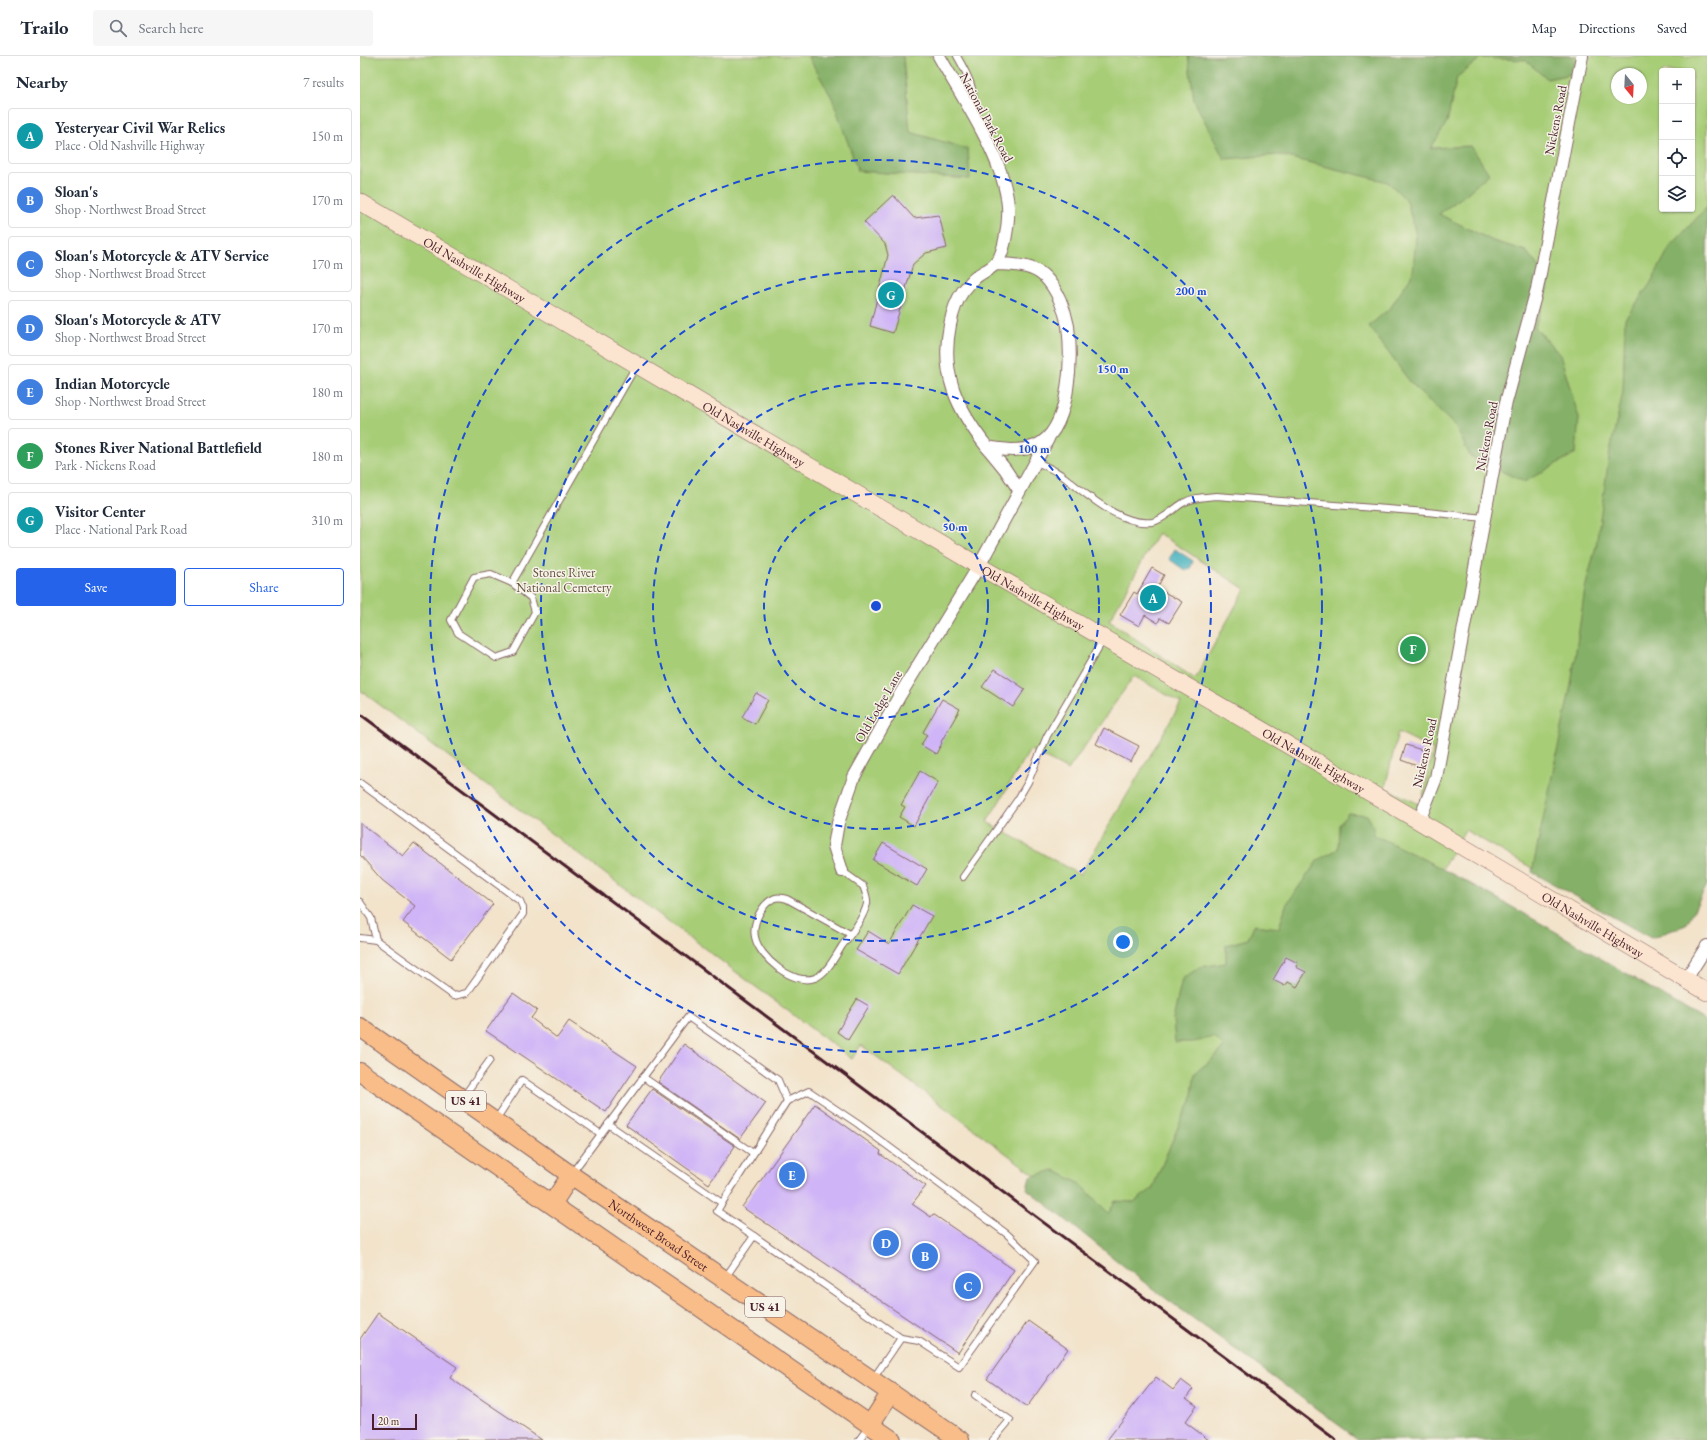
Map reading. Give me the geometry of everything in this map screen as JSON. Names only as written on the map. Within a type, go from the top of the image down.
[{"type":"main road","name":"Old Nashville Highway","points":[[360,202],[979,566],[1419,821],[1707,992]]},
{"type":"main road","name":"Northwest Broad Street","points":[[360,1028],[960,1440]]},
{"type":"main road","name":"US 41","points":[[360,1072],[892,1440]]},
{"type":"main road","points":[[552,1204],[571,1174]]},
{"type":"main road","points":[[870,1425],[891,1392]]},
{"type":"street","name":"National Park Road","points":[[939,56],[993,154],[1000,170],[1008,206],[1004,245],[996,264]]},
{"type":"street","name":"Nickens Road","points":[[1419,821],[1436,778],[1505,406],[1537,289],[1582,56]]},
{"type":"street","points":[[979,566],[1019,490],[1051,434],[1067,393],[1069,367],[1068,326],[1064,310],[1056,293],[1045,277],[1028,267],[996,264],[975,277],[962,293],[953,313],[948,335],[947,362],[952,390],[963,414],[1019,490]]},
{"type":"street","points":[[987,447],[1012,451],[1036,446],[1051,434]]},
{"type":"street","name":"Old Lodge Lane","points":[[842,872],[834,846],[838,823],[854,777],[900,695],[979,566]]},
{"type":"street","points":[[1686,979],[1707,946]]},
{"type":"lane","points":[[958,56],[971,80],[975,98],[974,120]]},
{"type":"lane","points":[[512,583],[636,365]]},
{"type":"lane","points":[[1035,461],[1058,473],[1118,515],[1138,522],[1154,522],[1169,514],[1184,502],[1198,497],[1216,496],[1427,512],[1484,518]]},
{"type":"lane","points":[[491,574],[512,583],[531,598],[535,612],[513,652],[496,658],[458,633],[451,620],[474,577],[491,574]]},
{"type":"lane","points":[[964,876],[1021,793],[1047,736],[1104,638]]},
{"type":"lane","points":[[360,783],[520,901],[523,908],[523,914],[467,993],[461,995],[454,996],[376,940],[360,938]]},
{"type":"lane","points":[[842,872],[863,886],[867,903],[850,934],[827,969],[816,978],[806,980],[795,978],[765,957],[754,936],[760,912],[764,906],[776,898],[787,899],[850,934]]},
{"type":"lane","points":[[360,902],[370,918],[376,940]]},
{"type":"lane","points":[[571,1174],[688,1017],[778,1080],[788,1101]]},
{"type":"lane","points":[[462,1099],[490,1060]]},
{"type":"lane","points":[[643,1077],[753,1153]]},
{"type":"lane","points":[[495,1121],[522,1080],[601,1134]]},
{"type":"lane","points":[[809,1091],[858,1124],[1007,1234],[1035,1261],[959,1367],[919,1342],[901,1338],[717,1211],[753,1153],[788,1101],[809,1091]]},
{"type":"lane","points":[[608,1124],[722,1203]]},
{"type":"lane","points":[[724,1279],[754,1236]]},
{"type":"lane","points":[[872,1380],[901,1338]]},
{"type":"lane","points":[[975,1396],[1010,1420],[993,1440]]},
{"type":"lane","points":[[859,1440],[870,1425]]},
{"type":"green space","name":"Stones River National Cemetery","points":[[360,56],[1707,56],[1707,251],[1553,880],[1465,830],[1193,1293],[861,1045],[852,1059],[360,690]],"holes":[[[1158,533],[1245,589],[1195,679],[1109,621]],[[1134,676],[1181,703],[1080,875],[987,822],[1030,750],[1068,770]],[[1398,732],[1433,749],[1421,805],[1385,788]]]},
{"type":"green space","points":[[808,56],[903,56],[910,132],[968,149],[970,179],[858,171],[832,98]]},
{"type":"green space","points":[[1188,56],[1575,56],[1572,74],[1547,79],[1525,60],[1481,58],[1457,77],[1447,122],[1431,148],[1471,146],[1489,174],[1465,195],[1439,214],[1493,241],[1526,251],[1550,281],[1535,327],[1560,355],[1579,418],[1576,453],[1524,482],[1470,456],[1456,427],[1410,382],[1369,326],[1391,307],[1413,273],[1416,235],[1407,201],[1388,182],[1279,155],[1224,159],[1194,100]]},
{"type":"green space","points":[[1707,207],[1707,885],[1686,925],[1651,938],[1532,872],[1571,685],[1585,589],[1596,546],[1610,451],[1623,392],[1625,319],[1650,284],[1670,247]]},
{"type":"green space","points":[[1348,813],[1367,815],[1374,827],[1374,835],[1501,901],[1707,1022],[1707,1440],[1359,1440],[1145,1283],[1027,1189],[1030,1177],[1054,1170],[1081,1184],[1108,1214],[1115,1201],[1134,1202],[1152,1189],[1181,1120],[1191,1101],[1195,1073],[1216,1056],[1224,1047],[1214,1037],[1194,1042],[1175,1042],[1173,1020],[1182,979],[1200,967],[1226,963],[1226,945],[1248,939],[1254,925],[1279,928],[1286,905],[1318,860],[1338,849],[1339,825]]},
{"type":"water","points":[[1175,549],[1193,561],[1190,569],[1188,568],[1186,571],[1169,559]]},
{"type":"building","points":[[893,195],[914,218],[939,215],[947,248],[926,253],[913,264],[893,333],[870,326],[888,255],[885,244],[864,222]]},
{"type":"building","points":[[1152,568],[1164,575],[1157,588],[1182,602],[1169,623],[1160,618],[1158,623],[1145,615],[1139,626],[1120,615],[1134,592],[1137,594]]},
{"type":"building","points":[[995,669],[1025,689],[1013,707],[982,687]]},
{"type":"building","points":[[756,693],[768,700],[755,724],[742,717]]},
{"type":"building","points":[[942,699],[960,709],[941,742],[942,743],[936,754],[921,745],[927,735],[923,732]]},
{"type":"building","points":[[1104,728],[1139,746],[1131,762],[1096,744]]},
{"type":"building","points":[[1406,745],[1425,751],[1420,767],[1401,760]]},
{"type":"building","points":[[920,771],[938,782],[914,826],[899,817],[905,807],[901,805]]},
{"type":"building","points":[[360,823],[403,856],[414,843],[493,904],[451,959],[403,922],[415,906],[382,880],[360,855]]},
{"type":"building","points":[[883,843],[927,869],[917,886],[873,860]]},
{"type":"building","points":[[912,905],[932,916],[898,974],[856,950],[868,931],[889,944]]},
{"type":"building","points":[[1286,957],[1298,963],[1296,967],[1306,972],[1297,987],[1288,982],[1285,986],[1273,980]]},
{"type":"building","points":[[513,993],[537,1010],[531,1018],[557,1038],[569,1021],[637,1066],[606,1112],[486,1031]]},
{"type":"building","points":[[857,999],[869,1006],[848,1040],[837,1032]]},
{"type":"building","points":[[684,1044],[766,1103],[740,1139],[658,1082]]},
{"type":"building","points":[[652,1089],[735,1146],[709,1184],[626,1125]]},
{"type":"building","points":[[815,1104],[881,1151],[880,1154],[926,1186],[912,1204],[931,1217],[933,1214],[1014,1270],[958,1353],[742,1207]]},
{"type":"building","points":[[378,1313],[457,1367],[450,1378],[542,1440],[360,1440],[360,1339]]},
{"type":"building","points":[[1028,1321],[1068,1349],[1027,1407],[987,1379]]},
{"type":"building","points":[[1156,1377],[1173,1390],[1181,1380],[1193,1389],[1186,1398],[1197,1406],[1185,1422],[1209,1440],[1107,1440]]},
{"type":"railway","points":[[360,714],[1336,1440]]},
{"type":"place","name":"Visitor Center","points":[[891,295]]},
{"type":"place","name":"Yesteryear Civil War Relics","points":[[1153,598]]},
{"type":"place","name":"Stones River National Battlefield","points":[[1413,649]]},
{"type":"place","name":"Indian Motorcycle","points":[[792,1175]]},
{"type":"place","name":"Sloan's Motorcycle & ATV","points":[[886,1243]]},
{"type":"place","name":"Sloan's","points":[[925,1256]]},
{"type":"place","name":"Sloan's Motorcycle & ATV Service","points":[[968,1286]]}]
